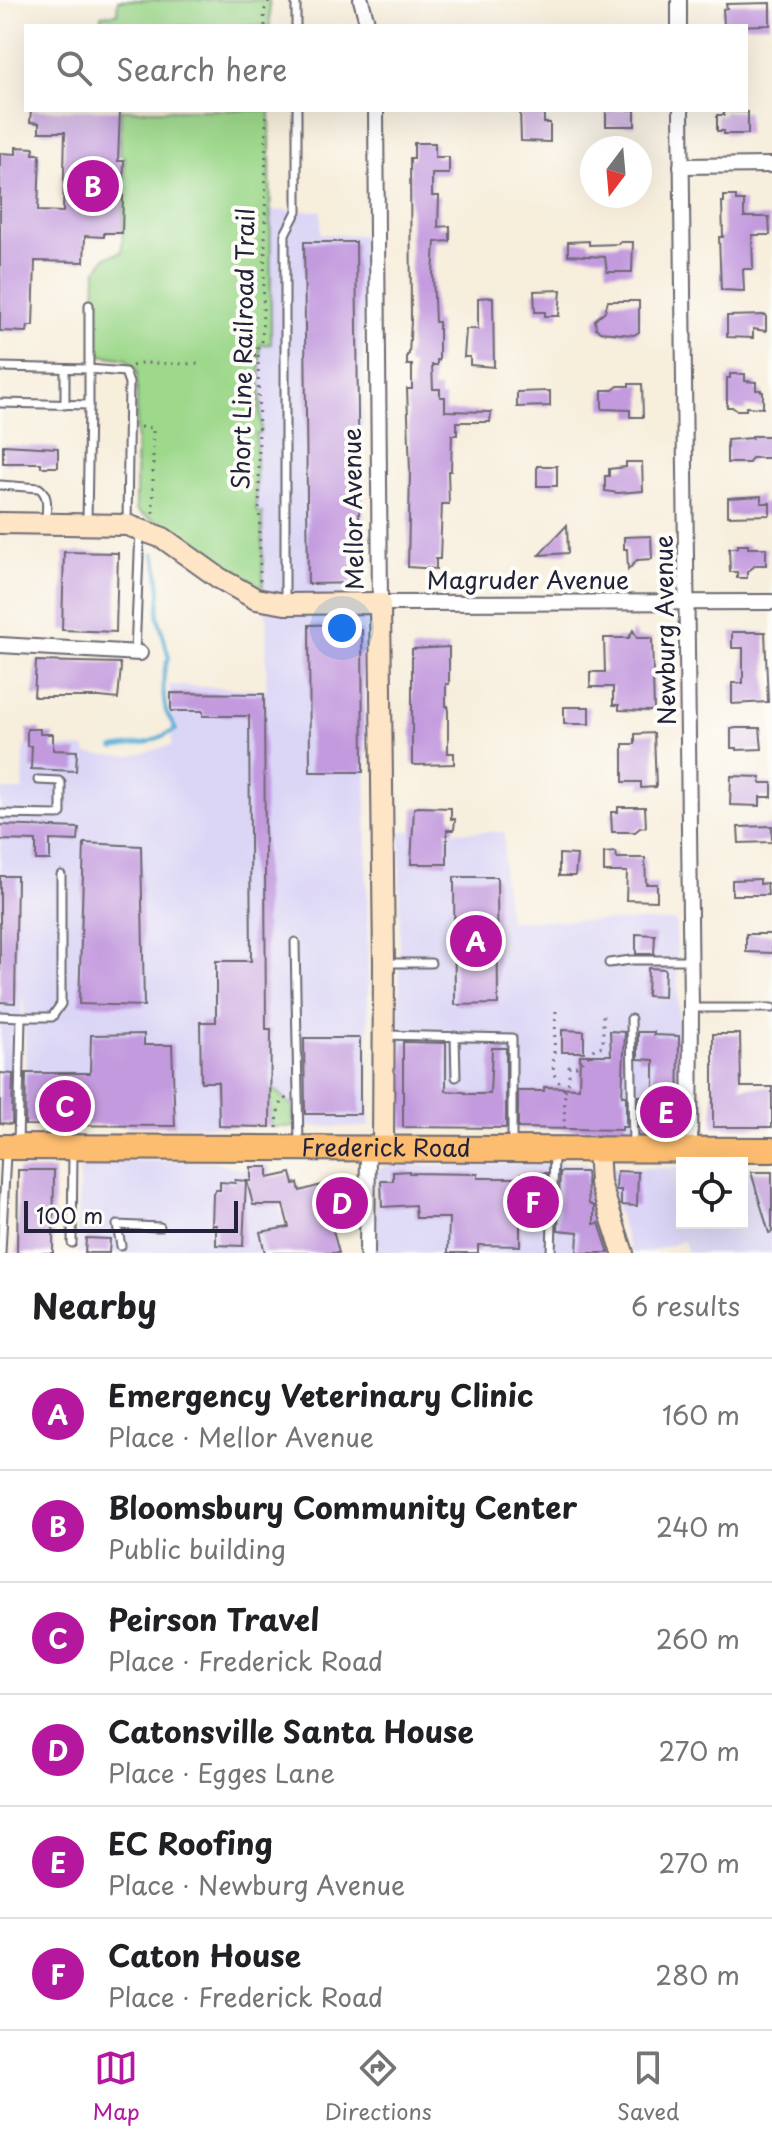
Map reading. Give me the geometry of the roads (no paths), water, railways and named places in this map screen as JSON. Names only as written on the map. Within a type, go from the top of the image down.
[{"type":"main road","name":"Frederick Road","points":[[8,1147],[512,1148],[559,1139],[598,1148],[772,1150]]},
{"type":"street","points":[[361,0],[367,24]]},
{"type":"street","points":[[679,0],[679,24]]},
{"type":"street","name":"Mellor Avenue","points":[[375,1147],[384,1035],[376,112]]},
{"type":"street","name":"Newburg Avenue","points":[[681,112],[688,603],[690,1150]]},
{"type":"street","points":[[681,166],[772,165]]},
{"type":"street","points":[[0,523],[140,525],[256,599],[285,604],[380,603]]},
{"type":"street","name":"Magruder Avenue","points":[[380,603],[772,602]]},
{"type":"street","points":[[0,645],[138,653]]},
{"type":"street","points":[[367,1253],[375,1147]]},
{"type":"street","points":[[598,1148],[600,1183],[623,1253]]},
{"type":"lane","points":[[296,0],[296,24]]},
{"type":"lane","points":[[285,604],[285,234],[297,211],[297,112]]},
{"type":"lane","points":[[87,523],[89,305]]},
{"type":"lane","points":[[0,367],[120,370],[128,376],[140,525],[138,653]]},
{"type":"lane","points":[[65,369],[65,405]]},
{"type":"lane","points":[[0,403],[89,405]]},
{"type":"lane","points":[[0,485],[39,488],[44,492],[47,496],[46,523]]},
{"type":"lane","points":[[0,814],[61,813],[61,783],[38,780]]},
{"type":"lane","points":[[0,1016],[52,1017],[61,1004],[61,875]]},
{"type":"lane","points":[[295,942],[299,1147]]},
{"type":"lane","points":[[609,963],[691,960]]},
{"type":"lane","points":[[384,963],[431,963]]},
{"type":"lane","points":[[691,1008],[772,1008]]},
{"type":"lane","points":[[1,1253],[21,1017]]},
{"type":"lane","points":[[631,1019],[633,1149]]},
{"type":"lane","points":[[384,1035],[512,1038],[512,1148]]},
{"type":"lane","points":[[455,1036],[456,1077]]},
{"type":"lane","points":[[551,1253],[559,1139]]},
{"type":"lane","points":[[72,1243],[73,1146]]},
{"type":"lane","points":[[121,1246],[117,1225],[160,1227]]},
{"type":"waterway","points":[[113,748],[149,742],[176,730],[167,714],[164,699],[164,676],[169,658],[158,616],[160,591],[154,554]]},
{"type":"place","name":"Bloomsbury Community Center","points":[[93,186]]},
{"type":"place","name":"Emergency Veterinary Clinic","points":[[476,941]]},
{"type":"place","name":"Peirson Travel","points":[[65,1106]]},
{"type":"place","name":"EC Roofing","points":[[666,1112]]},
{"type":"place","name":"Caton House","points":[[533,1202]]},
{"type":"place","name":"Catonsville Santa House","points":[[342,1203]]}]
